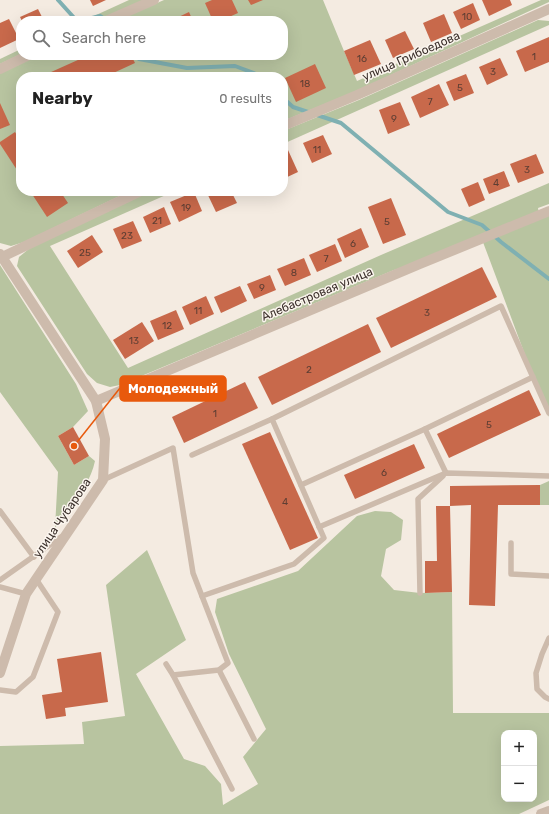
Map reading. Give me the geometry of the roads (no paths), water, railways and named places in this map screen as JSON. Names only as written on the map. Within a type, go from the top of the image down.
[{"type":"street","points":[[117,16],[154,0]]},
{"type":"street","name":"улица Грибоедова","points":[[288,124],[357,95],[549,9]]},
{"type":"street","points":[[0,69],[19,60]]},
{"type":"street","points":[[1,256],[130,196]]},
{"type":"street","name":"Алебастровая улица","points":[[96,401],[549,211]]},
{"type":"street","name":"улица Чубарова","points":[[0,673],[26,594],[103,480],[106,439],[96,401],[1,256]]},
{"type":"street","points":[[541,814],[549,811]]},
{"type":"lane","points":[[192,455],[272,419],[502,306],[549,413]]},
{"type":"lane","points":[[301,485],[425,429],[533,377]]},
{"type":"lane","points":[[202,596],[294,564],[324,538],[272,419]]},
{"type":"lane","points":[[425,429],[446,473]]},
{"type":"lane","points":[[103,480],[173,448],[193,573],[228,662],[219,670],[173,676]]},
{"type":"lane","points":[[420,593],[418,499],[446,473]]},
{"type":"lane","points":[[319,527],[446,473],[549,476]]},
{"type":"lane","points":[[0,511],[34,557]]},
{"type":"lane","points":[[0,580],[68,533]]},
{"type":"lane","points":[[511,544],[511,574],[549,576]]},
{"type":"lane","points":[[0,690],[16,692],[33,677],[58,612],[36,579]]},
{"type":"lane","points":[[0,586],[26,594]]},
{"type":"lane","points":[[549,638],[536,673],[537,689],[549,699]]},
{"type":"lane","points":[[166,664],[232,789]]},
{"type":"lane","points":[[219,670],[254,739]]},
{"type":"waterway","points":[[58,0],[72,16]]},
{"type":"waterway","points":[[144,60],[187,68],[235,66],[251,72]]},
{"type":"waterway","points":[[288,102],[293,107],[341,123],[448,212],[482,225],[501,242],[549,279]]},
{"type":"place","name":"Молодежный","points":[[74,446]]}]
